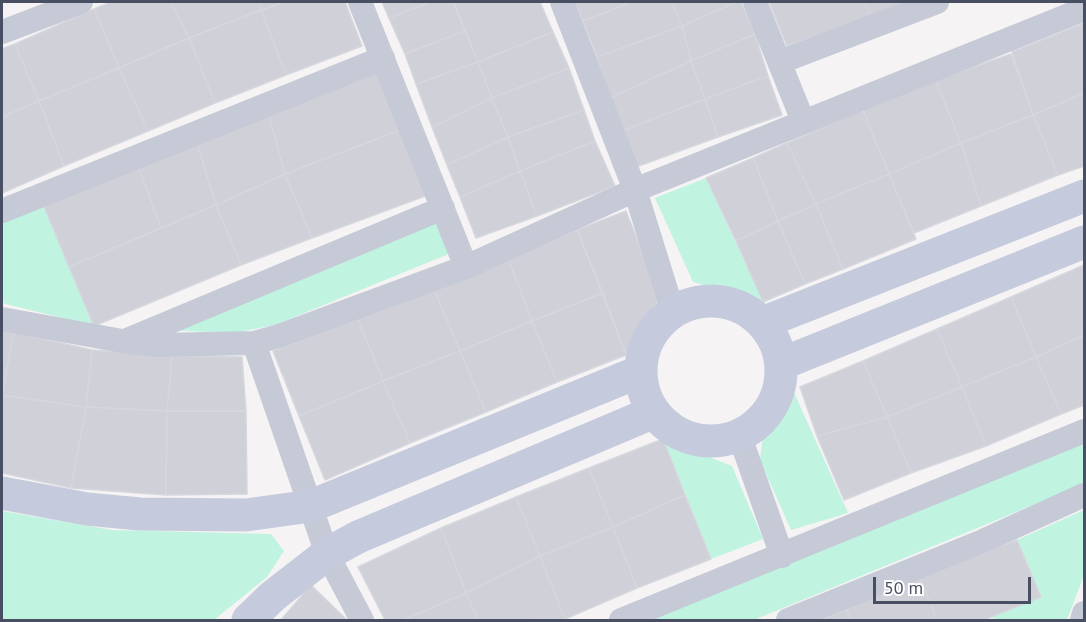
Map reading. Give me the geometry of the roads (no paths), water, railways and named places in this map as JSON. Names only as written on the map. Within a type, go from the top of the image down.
[{"type":"street","points":[[2,32],[81,2]]},
{"type":"street","points":[[360,2],[466,267]]},
{"type":"street","points":[[562,2],[635,190],[673,312]]},
{"type":"street","points":[[755,2],[804,121]]},
{"type":"street","points":[[780,62],[937,2]]},
{"type":"street","points":[[2,319],[122,341],[191,346],[254,343],[279,336],[466,267],[635,190],[1084,9]]},
{"type":"street","points":[[2,211],[383,58]]},
{"type":"street","points":[[762,323],[1084,196]]},
{"type":"street","points":[[122,341],[443,208]]},
{"type":"street","points":[[781,364],[1084,242]]},
{"type":"street","points":[[719,301],[742,308],[762,323],[775,342],[781,364],[780,385],[773,404],[761,420],[726,440],[705,441],[686,436],[668,426],[654,412],[646,398],[641,371],[646,345],[657,326],[673,312],[695,303],[719,301]]},
{"type":"street","points":[[254,343],[327,554],[363,621]]},
{"type":"street","points":[[2,493],[87,509],[150,515],[246,515],[311,506],[641,371]]},
{"type":"street","points":[[248,621],[273,596],[327,554],[358,537],[654,412]]},
{"type":"street","points":[[621,621],[1084,431]]},
{"type":"street","points":[[739,434],[782,556]]},
{"type":"street","points":[[788,621],[983,541],[1084,495]]},
{"type":"street","points":[[1082,621],[1084,613]]}]
